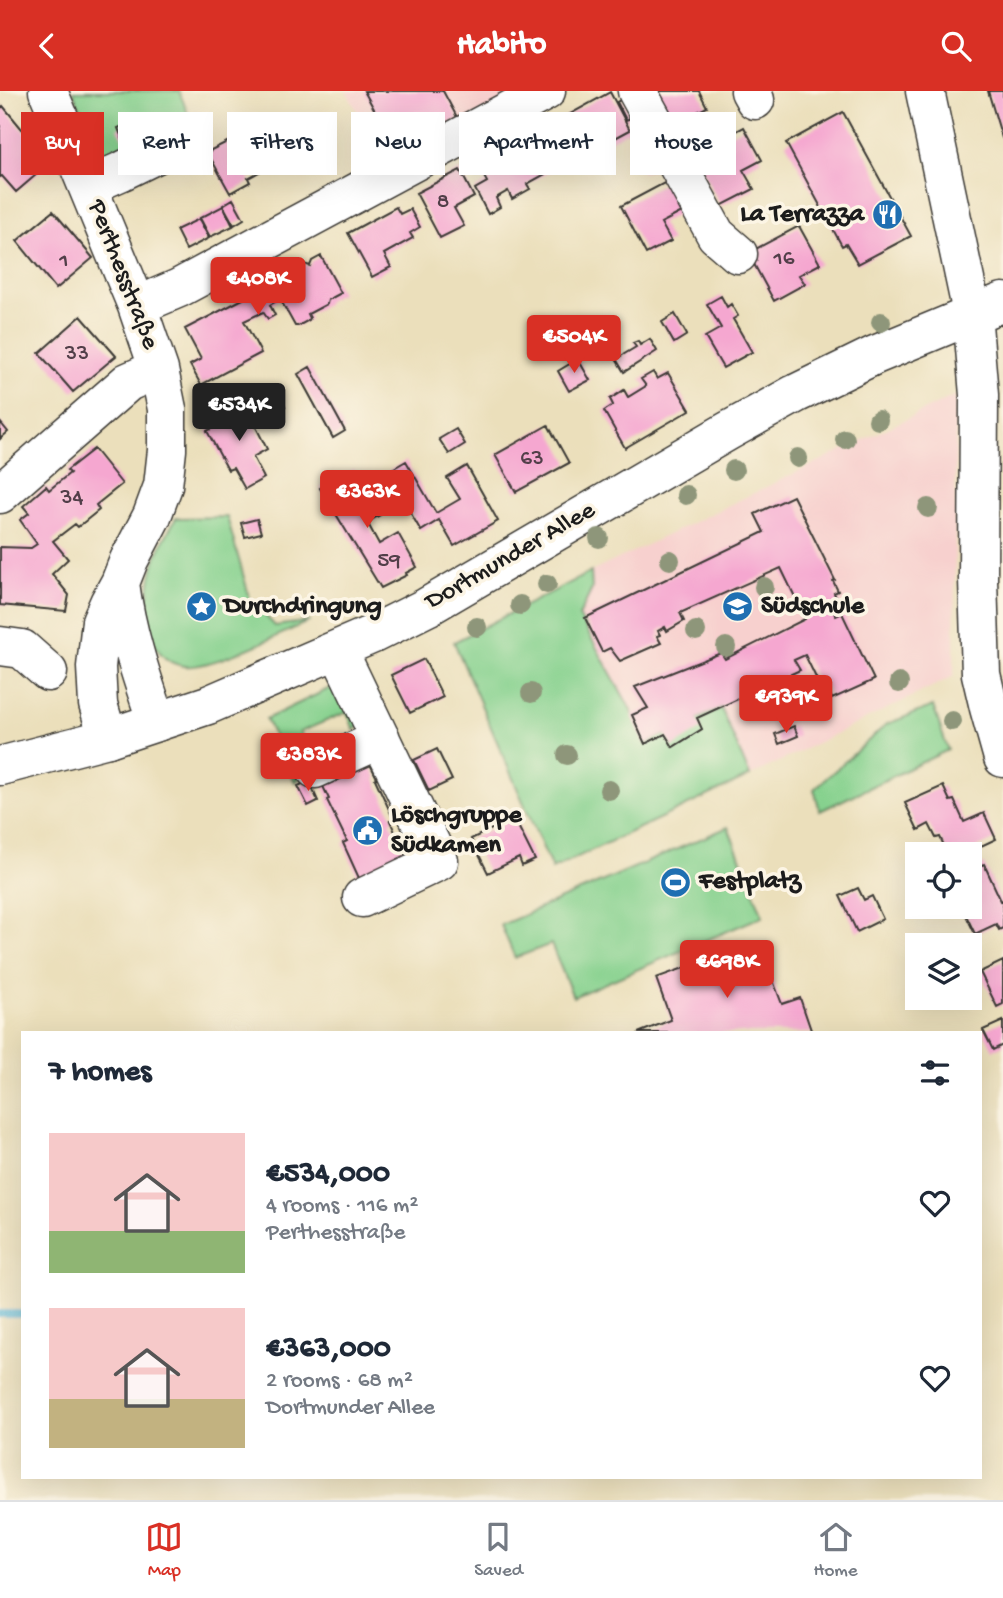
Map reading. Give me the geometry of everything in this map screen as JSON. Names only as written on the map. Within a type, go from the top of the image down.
[{"type":"street","name":"Perthesstraße","points":[[48,91],[137,306],[159,370],[167,409],[167,450],[163,486],[152,516],[101,621],[96,667],[98,704],[108,737]]},
{"type":"street","points":[[638,91],[716,235],[738,254]]},
{"type":"street","points":[[925,91],[987,307],[979,394],[990,579],[981,674],[1003,758]]},
{"type":"street","points":[[137,306],[179,288],[539,93]]},
{"type":"street","points":[[88,186],[130,181],[137,175]]},
{"type":"street","name":"Dortmunder Allee","points":[[0,766],[108,737],[208,705],[338,650],[427,607],[794,394],[875,355],[987,307]]},
{"type":"street","points":[[0,494],[128,382],[159,370]]},
{"type":"street","points":[[120,583],[136,660],[157,722]]},
{"type":"street","points":[[0,646],[22,649],[48,672]]},
{"type":"street","points":[[338,650],[439,861],[362,898]]},
{"type":"street","points":[[315,769],[381,739]]},
{"type":"shaded area","points":[[346,91],[523,91],[484,112],[459,112],[459,125],[445,133],[445,112],[358,112]]},
{"type":"shaded area","name":"Südschule","points":[[956,395],[954,676],[552,869],[454,642],[591,572]]},
{"type":"green space","points":[[73,91],[179,91],[187,112],[118,112],[118,159],[104,166],[104,112],[81,112]]},
{"type":"green space","points":[[227,517],[250,599],[275,626],[310,621],[228,657],[196,666],[184,666],[170,661],[153,638],[148,606],[155,561],[176,518]]},
{"type":"green space","points":[[591,572],[592,589],[579,616],[630,708],[646,744],[721,708],[750,776],[552,869],[454,642]]},
{"type":"green space","points":[[345,681],[361,724],[354,730],[347,712],[300,732],[311,757],[304,774],[295,782],[266,719]]},
{"type":"green space","points":[[933,706],[948,750],[820,811],[814,789],[887,724]]},
{"type":"green space","name":"Festplatz","points":[[728,827],[763,916],[573,997],[551,944],[515,958],[501,925]]},
{"type":"building","points":[[364,91],[443,91],[458,119],[445,126],[445,112],[376,112]]},
{"type":"building","points":[[658,91],[699,91],[707,107],[697,112],[668,112]]},
{"type":"building","points":[[988,91],[1003,91],[1003,138],[1002,138]]},
{"type":"building","points":[[610,92],[630,130],[616,138],[616,112],[574,112]]},
{"type":"building","points":[[622,99],[630,118],[626,120],[617,102]]},
{"type":"building","points":[[3,106],[21,128],[21,175],[36,175],[16,192],[0,177],[0,109]]},
{"type":"building","points":[[843,112],[911,236],[858,264],[846,244],[842,246],[786,143]]},
{"type":"building","points":[[744,127],[762,160],[743,170],[754,189],[721,206],[704,175],[736,175],[736,131]]},
{"type":"building","points":[[227,142],[227,175],[254,175],[248,178],[250,182],[230,193],[213,162],[213,149]]},
{"type":"building","points":[[459,171],[459,175],[463,175],[474,197],[454,208],[464,226],[440,238],[416,193]]},
{"type":"building","points":[[483,175],[543,175],[527,184],[530,189],[512,199],[508,191],[496,198],[500,207],[488,214],[475,189],[487,182]]},
{"type":"building","points":[[668,181],[684,211],[661,223],[671,241],[646,254],[621,206]]},
{"type":"building","points":[[233,199],[244,219],[234,225],[223,205]]},
{"type":"building","points":[[223,206],[233,226],[210,237],[200,218]]},
{"type":"building","points":[[396,207],[400,214],[410,209],[420,227],[410,233],[413,238],[384,254],[391,267],[372,277],[348,233]]},
{"type":"building","points":[[53,211],[93,258],[56,289],[17,241]]},
{"type":"building","points":[[199,219],[209,238],[186,250],[176,230]]},
{"type":"building","points":[[799,226],[820,264],[799,275],[805,284],[774,301],[748,253]]},
{"type":"building","points":[[321,256],[341,293],[308,314],[309,320],[298,326],[295,326],[280,299],[270,305],[275,315],[268,319],[263,312],[244,321],[261,353],[201,385],[190,365],[201,359],[185,329],[243,299],[242,297],[253,291],[251,287],[270,277],[272,282],[281,277],[285,279],[288,270],[301,263],[310,266],[312,261]]},
{"type":"building","points":[[241,273],[251,291],[238,298],[229,280]]},
{"type":"building","points":[[721,296],[727,307],[731,304],[738,316],[733,319],[752,352],[723,368],[705,337],[721,328],[707,304]]},
{"type":"building","points":[[675,314],[687,335],[674,343],[662,322]]},
{"type":"building","points":[[81,316],[116,356],[73,392],[39,353]]},
{"type":"building","points":[[650,339],[657,351],[624,372],[616,359],[636,347],[633,343],[638,341],[640,345]]},
{"type":"building","points":[[578,359],[590,380],[569,391],[558,371]]},
{"type":"building","points":[[310,367],[345,431],[333,438],[298,374]]},
{"type":"building","points":[[653,372],[657,379],[668,373],[690,410],[625,448],[604,411],[613,405],[610,399],[624,390],[628,397],[646,386],[641,379]]},
{"type":"building","points":[[274,386],[285,406],[273,412],[263,392]]},
{"type":"building","points":[[242,399],[267,449],[253,457],[264,478],[245,489],[233,468],[228,470],[207,431],[228,420],[222,410]]},
{"type":"building","points":[[0,422],[8,432],[0,439]]},
{"type":"building","points":[[548,425],[569,463],[516,492],[495,455]]},
{"type":"building","points":[[456,429],[465,444],[449,454],[439,439]]},
{"type":"building","points":[[94,449],[122,484],[96,505],[99,510],[78,527],[75,524],[53,541],[68,559],[52,574],[69,595],[66,611],[0,605],[0,547],[31,548],[37,544],[20,520],[29,513],[23,506],[46,486],[49,490],[70,473],[67,470]]},
{"type":"building","points":[[406,461],[436,513],[460,499],[447,478],[467,466],[498,521],[454,546],[439,520],[421,531],[387,472]]},
{"type":"building","points":[[354,469],[380,515],[367,522],[379,544],[398,533],[417,567],[381,588],[320,488]]},
{"type":"building","points":[[793,496],[835,580],[833,581],[838,591],[834,593],[842,609],[834,613],[836,616],[842,613],[874,680],[832,699],[823,680],[818,682],[805,655],[794,660],[800,670],[697,718],[702,729],[673,747],[665,734],[645,744],[632,715],[648,708],[635,687],[721,653],[725,659],[805,619],[796,599],[781,568],[680,613],[684,621],[667,631],[665,627],[658,631],[660,635],[657,636],[661,643],[620,661],[610,648],[602,652],[585,618],[764,532],[755,514]]},
{"type":"building","points":[[257,519],[261,533],[245,537],[241,523]]},
{"type":"building","points":[[424,659],[443,697],[410,713],[391,675]]},
{"type":"building","points":[[794,726],[798,736],[779,744],[775,734]]},
{"type":"building","points":[[437,749],[452,780],[429,791],[414,760]]},
{"type":"building","name":"Löschgruppe Südkamen","points":[[367,758],[394,820],[390,821],[410,865],[363,887],[343,843],[347,841],[320,780]]},
{"type":"building","points":[[309,781],[318,801],[308,806],[298,786]]},
{"type":"building","points":[[943,786],[950,801],[954,800],[964,822],[984,813],[996,839],[982,846],[982,842],[942,842],[940,837],[936,838],[929,824],[918,830],[905,803]]},
{"type":"building","points":[[514,818],[535,860],[522,866],[519,858],[488,873],[471,839]]},
{"type":"building","points":[[984,864],[1001,901],[1003,900],[1003,928],[999,930],[996,924],[975,933],[968,919],[982,919]]},
{"type":"building","points":[[858,888],[864,900],[872,896],[883,919],[857,932],[840,896]]},
{"type":"building","points":[[742,947],[750,968],[766,962],[782,1004],[800,998],[811,1031],[643,1031],[671,1020],[656,978]]},
{"type":"building","points":[[1003,961],[1003,1004],[997,1007],[982,971]]},
{"type":"building","points":[[1003,1021],[1003,1045],[993,1050],[983,1030]]},
{"type":"waterway","points":[[0,1314],[21,1314]]},
{"type":"place","name":"La Terrazza","points":[[887,215]]},
{"type":"place","name":"Durchdringung","points":[[201,607]]},
{"type":"place","name":"Südschule","points":[[738,607]]},
{"type":"place","name":"Löschgruppe Südkamen","points":[[368,831]]},
{"type":"place","name":"Festplatz","points":[[676,882]]}]
